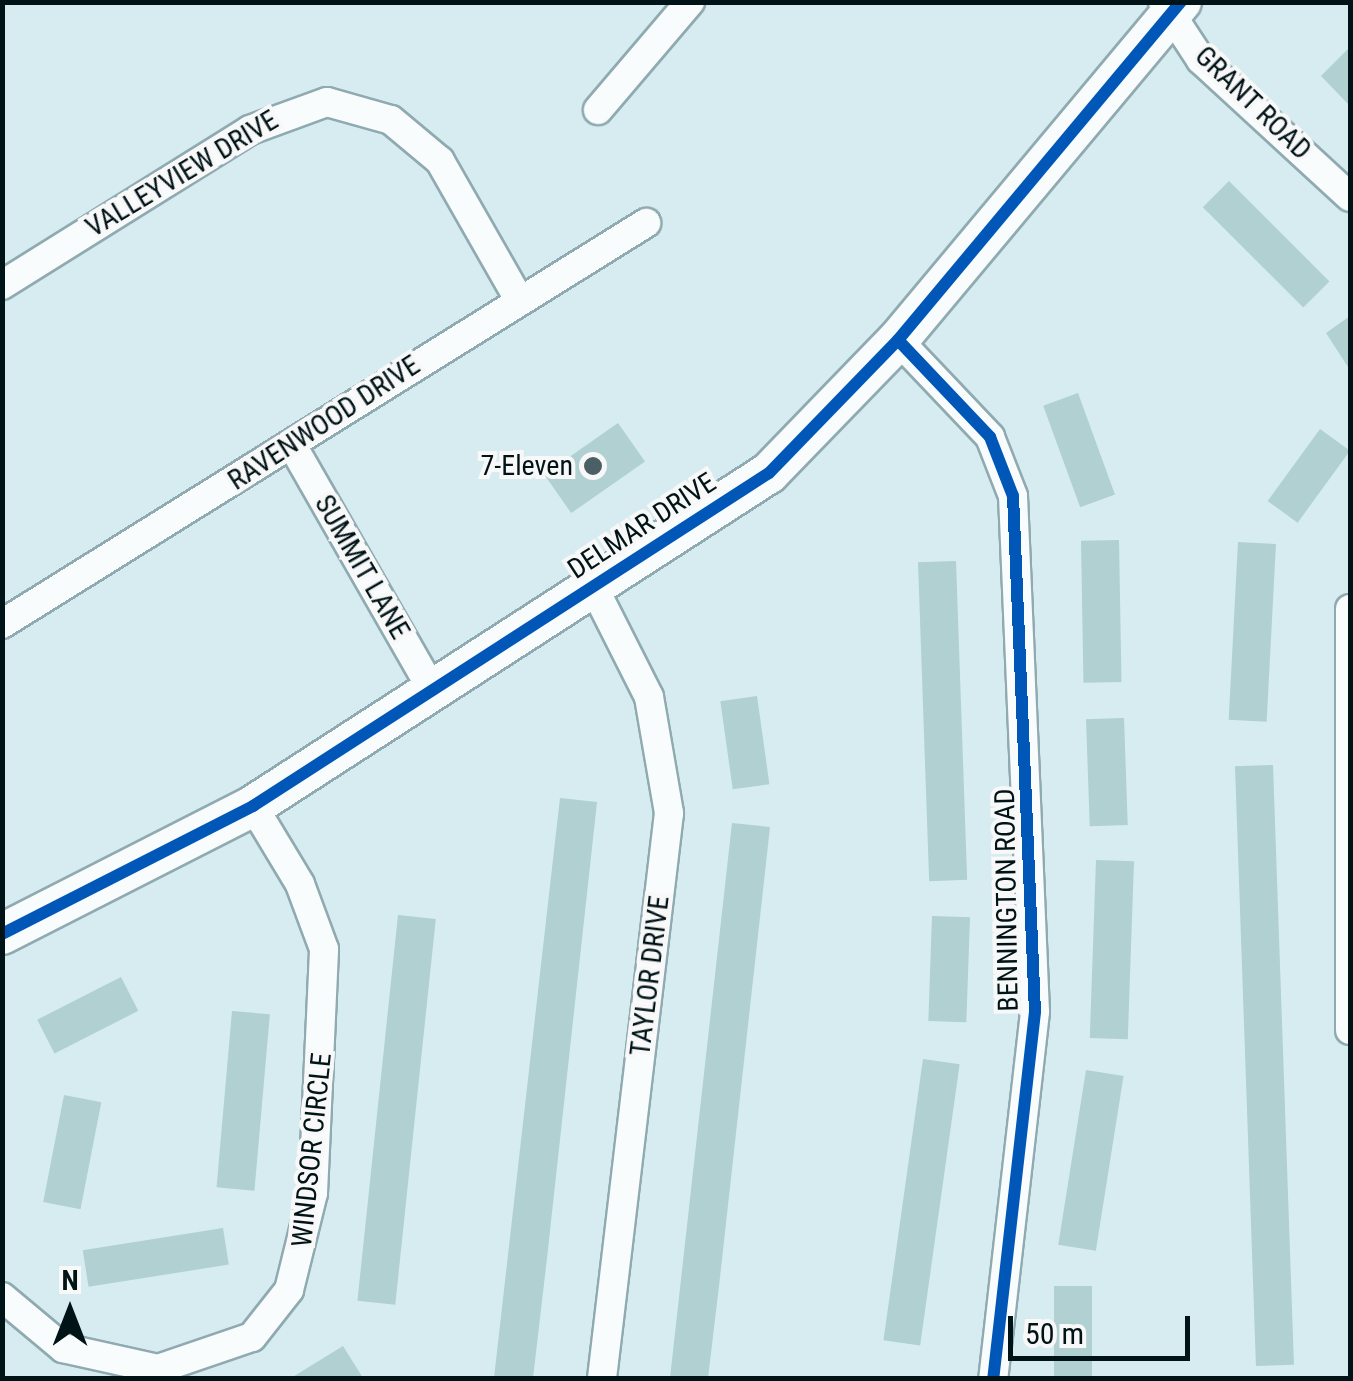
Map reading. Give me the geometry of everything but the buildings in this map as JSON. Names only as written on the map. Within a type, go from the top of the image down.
[{"type":"street","points":[[598,110],[690,2]]},
{"type":"street","name":"GRANT ROAD","points":[[1172,6],[1202,60],[1350,197]]},
{"type":"street","name":"DELMAR DRIVE","points":[[2,934],[253,806],[768,473],[898,340],[1172,6]]},
{"type":"street","name":"VALLEYVIEW DRIVE","points":[[2,285],[250,130],[327,102],[390,120],[440,160],[517,296]]},
{"type":"street","name":"RAVENWOOD DRIVE","points":[[2,624],[292,446],[517,296],[646,223]]},
{"type":"street","name":"BENNINGTON ROAD","points":[[898,340],[990,438],[1013,496],[1034,1012],[993,1378]]},
{"type":"street","name":"SUMMIT LANE","points":[[292,446],[432,689]]},
{"type":"street","name":"TAYLOR DRIVE","points":[[594,588],[649,697],[669,812],[602,1378]]},
{"type":"street","points":[[1350,608],[1350,1030]]},
{"type":"street","name":"WINDSOR CIRCLE","points":[[2,1297],[63,1348],[158,1369],[252,1337],[289,1290],[313,1193],[324,949],[300,884],[253,806]]},
{"type":"cycle path","points":[[2,934],[253,806],[769,473],[898,340],[1181,2]]},
{"type":"cycle path","points":[[898,340],[990,437],[1013,496],[1035,1012],[993,1378]]},
{"type":"place","name":"7-Eleven","points":[[593,466]]}]
